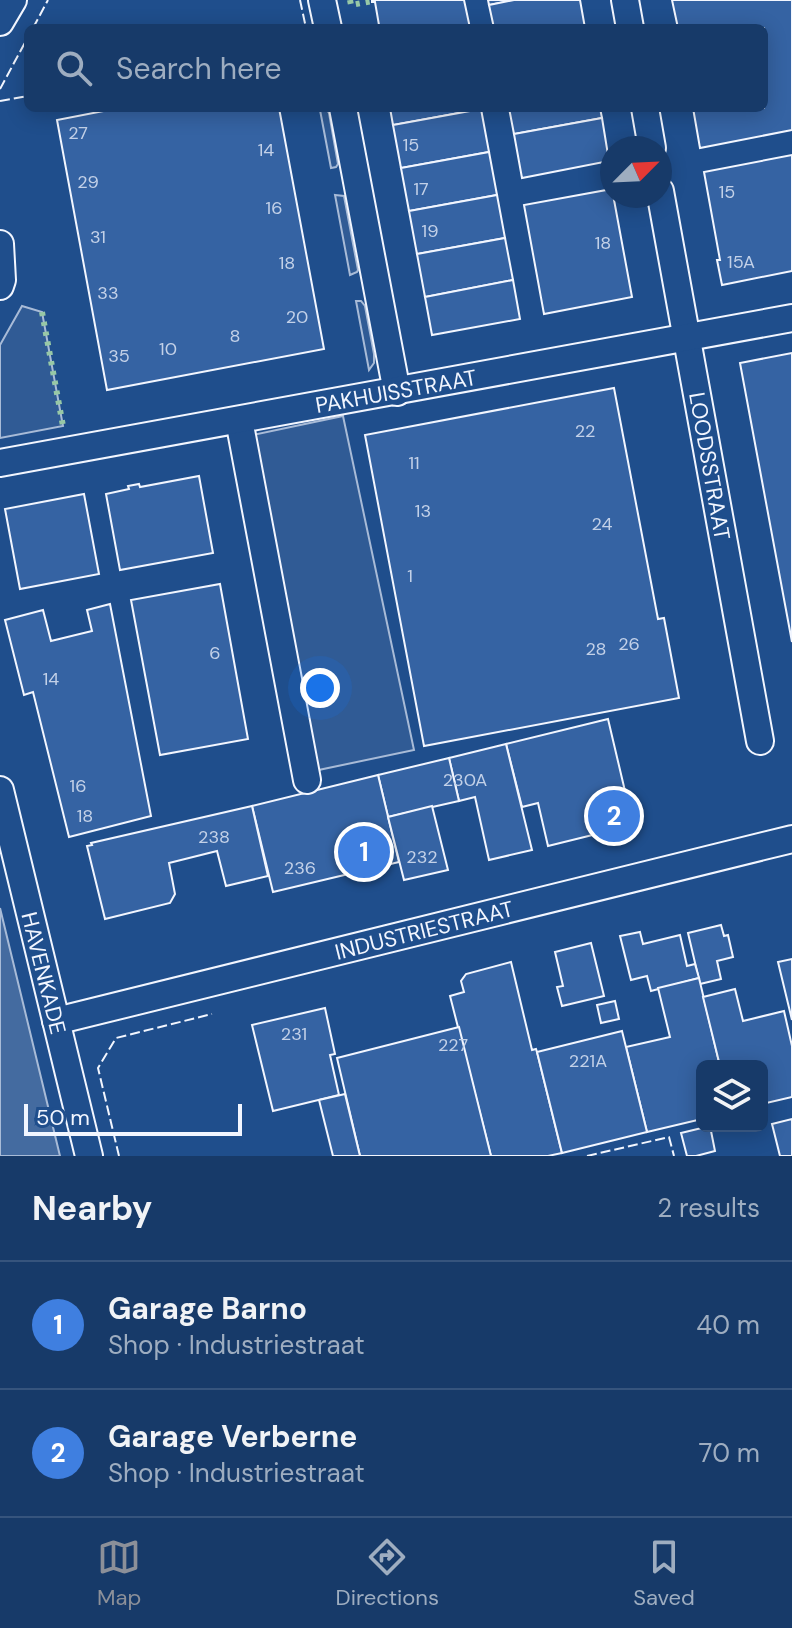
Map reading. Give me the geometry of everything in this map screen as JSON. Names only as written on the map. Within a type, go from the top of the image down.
[{"type":"street","points":[[0,22],[13,0]]},
{"type":"street","points":[[322,0],[327,24]]},
{"type":"street","points":[[625,0],[629,24]]},
{"type":"street","points":[[344,112],[397,392]]},
{"type":"street","points":[[646,112],[650,136]]},
{"type":"street","name":"LOODSSTRAAT","points":[[663,208],[760,741]]},
{"type":"street","points":[[0,244],[0,286]]},
{"type":"street","name":"PAKHUISSTRAAT","points":[[0,463],[792,318]]},
{"type":"street","points":[[239,420],[307,780]]},
{"type":"street","name":"HAVENKADE","points":[[0,790],[89,1156]]},
{"type":"street","name":"INDUSTRIESTRAAT","points":[[56,1021],[792,839]]},
{"type":"shaded area","points":[[320,112],[329,113],[338,164],[331,168]]},
{"type":"shaded area","points":[[335,195],[344,196],[358,270],[350,275]]},
{"type":"shaded area","points":[[356,301],[361,301],[365,306],[374,354],[374,363],[369,370]]},
{"type":"shaded area","points":[[22,306],[42,312],[63,426],[0,438],[0,345]]},
{"type":"shaded area","points":[[343,416],[414,750],[309,772],[239,438]]},
{"type":"shaded area","points":[[0,908],[60,1156],[0,1156]]},
{"type":"building","points":[[464,0],[469,24],[379,24],[375,2],[372,2]]},
{"type":"building","points":[[488,0],[514,0],[489,5]]},
{"type":"building","points":[[514,0],[580,0],[584,24],[493,24],[489,5]]},
{"type":"building","points":[[672,0],[792,0],[792,130],[700,148],[694,112],[768,112],[768,24],[677,24]]},
{"type":"building","points":[[98,112],[280,112],[324,349],[107,390],[57,120]]},
{"type":"building","points":[[391,112],[464,112],[393,125]]},
{"type":"building","points":[[464,112],[482,112],[489,152],[401,168],[393,125]]},
{"type":"building","points":[[510,112],[601,112],[602,118],[514,134]]},
{"type":"building","points":[[602,118],[605,136],[600,136],[600,163],[522,178],[514,134]]},
{"type":"building","points":[[489,152],[497,195],[409,211],[401,168]]},
{"type":"building","points":[[792,155],[792,271],[722,285],[704,172]]},
{"type":"building","points":[[600,191],[600,208],[616,208],[632,297],[544,314],[524,205]]},
{"type":"building","points":[[497,195],[505,238],[417,254],[409,211]]},
{"type":"building","points":[[505,238],[513,280],[425,297],[417,254]]},
{"type":"building","points":[[513,280],[520,319],[432,335],[425,297]]},
{"type":"building","points":[[792,353],[792,642],[740,363]]},
{"type":"building","points":[[614,388],[658,619],[664,618],[679,698],[424,746],[365,435]]},
{"type":"building","points":[[199,476],[213,553],[120,570],[106,494],[129,489],[128,486],[139,484],[140,487]]},
{"type":"building","points":[[84,494],[99,574],[20,589],[5,509]]},
{"type":"building","points":[[220,584],[248,739],[160,755],[131,600]]},
{"type":"building","points":[[110,604],[151,816],[69,837],[33,692],[24,695],[5,620],[43,610],[51,641],[92,631],[87,610]]},
{"type":"building","points":[[608,719],[633,825],[548,846],[538,803],[522,807],[506,744]]},
{"type":"building","points":[[506,744],[532,850],[489,860],[475,797],[459,801],[449,758]]},
{"type":"building","points":[[449,758],[459,801],[388,817],[378,775]]},
{"type":"building","points":[[378,775],[399,862],[273,892],[252,806]]},
{"type":"building","points":[[252,806],[268,876],[226,886],[217,851],[169,863],[175,894],[170,903],[105,919],[87,846]]},
{"type":"building","points":[[432,806],[448,870],[404,880],[388,817]]},
{"type":"building","points":[[721,925],[724,936],[728,935],[733,957],[717,961],[721,979],[700,984],[688,933]]},
{"type":"building","points":[[640,932],[643,944],[680,935],[687,966],[695,964],[699,978],[651,991],[647,976],[631,980],[620,936]]},
{"type":"building","points":[[591,943],[604,996],[562,1006],[557,987],[563,986],[555,952]]},
{"type":"building","points":[[792,959],[792,1020],[778,962]]},
{"type":"building","points":[[511,962],[532,1050],[536,1049],[537,1052],[562,1153],[548,1156],[491,1156],[450,996],[464,992],[461,981],[466,974]]},
{"type":"building","points":[[699,978],[719,1060],[696,1060],[696,1120],[647,1132],[626,1047],[670,1037],[658,988]]},
{"type":"building","points":[[735,989],[743,1021],[784,1011],[792,1046],[792,1097],[768,1103],[768,1060],[719,1060],[703,997]]},
{"type":"building","points":[[615,1001],[619,1019],[601,1023],[597,1005]]},
{"type":"building","points":[[325,1008],[335,1054],[330,1055],[339,1095],[273,1111],[252,1025]]},
{"type":"building","points":[[459,1027],[491,1156],[360,1156],[337,1058]]},
{"type":"building","points":[[622,1031],[647,1132],[562,1153],[537,1052]]},
{"type":"building","points":[[345,1094],[360,1156],[333,1156],[319,1100]]},
{"type":"building","points":[[792,1119],[792,1156],[780,1156],[772,1124]]},
{"type":"building","points":[[696,1129],[696,1132],[711,1132],[715,1151],[687,1156],[681,1133]]},
{"type":"hedge","points":[[350,0],[351,5],[372,1]]},
{"type":"hedge","points":[[42,312],[63,426]]},
{"type":"fence","points":[[35,24],[48,0]]},
{"type":"fence","points":[[300,0],[305,24]]},
{"type":"fence","points":[[0,89],[24,44]]},
{"type":"fence","points":[[0,101],[24,97]]},
{"type":"fence","points":[[119,1156],[98,1068],[116,1038],[212,1014]]},
{"type":"fence","points":[[587,1156],[669,1137],[674,1156]]},
{"type":"place","name":"Garage Verberne","points":[[614,816]]},
{"type":"place","name":"Garage Barno","points":[[364,852]]}]
